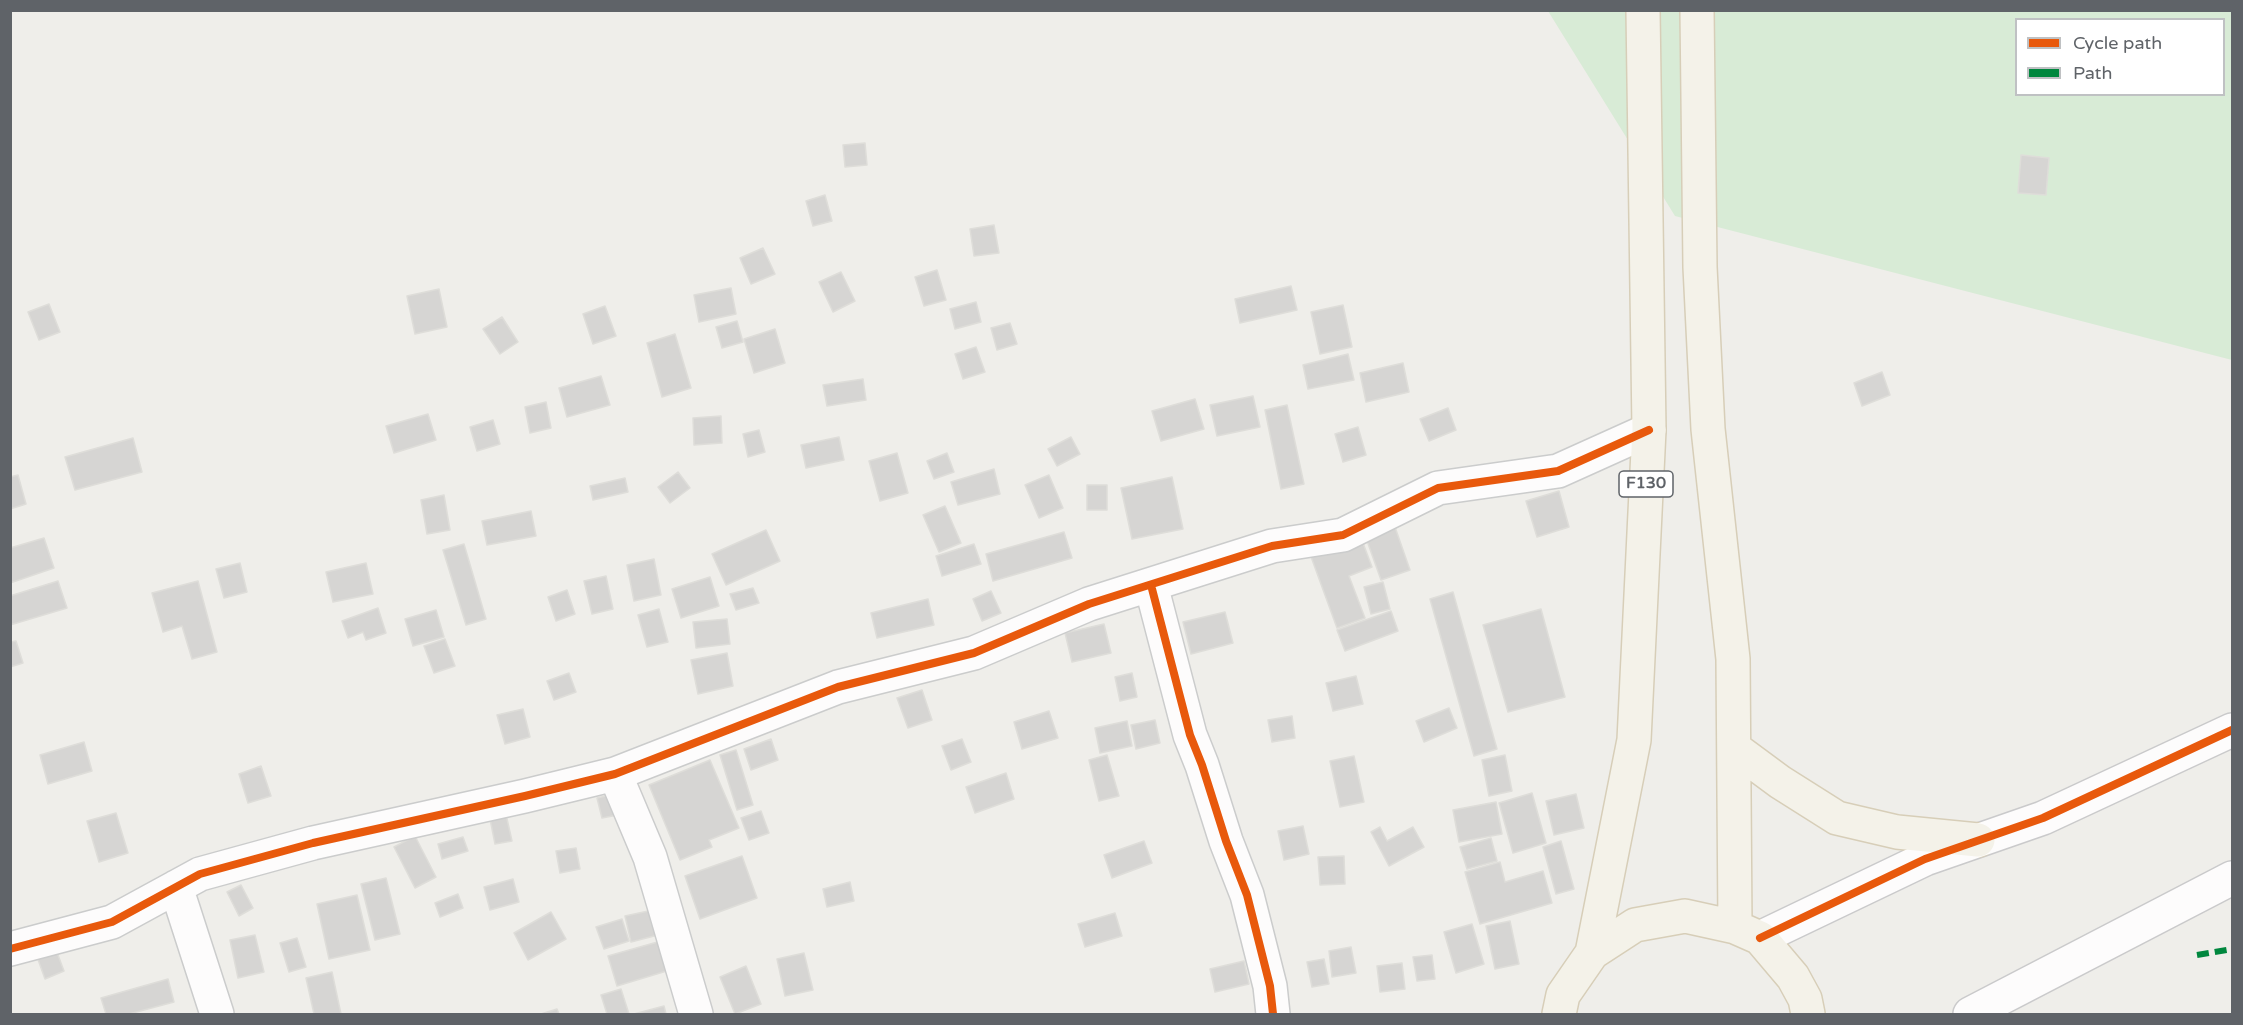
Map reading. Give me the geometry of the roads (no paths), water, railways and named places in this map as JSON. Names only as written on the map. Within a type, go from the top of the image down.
[{"type":"main road","name":"F130","points":[[1592,953],[1634,740],[1649,430],[1642,10]]},
{"type":"main road","points":[[1697,10],[1700,267],[1708,429],[1733,659],[1734,747],[1747,932]]},
{"type":"main road","points":[[1734,747],[1780,782],[1837,818],[1897,832],[1978,840]]},
{"type":"main road","points":[[1559,1014],[1563,996],[1592,953],[1635,925],[1684,916],[1747,932],[1793,977],[1805,999],[1808,1014]]},
{"type":"street","points":[[10,949],[112,922],[200,874],[313,843],[615,774],[838,687],[974,653],[1089,604],[1272,546],[1343,535],[1438,488],[1558,471],[1649,430]]},
{"type":"street","points":[[1151,585],[1190,735],[1247,895],[1270,986],[1273,1014]]},
{"type":"street","points":[[1747,932],[1925,859],[2043,818],[2232,730]]},
{"type":"street","points":[[615,774],[650,857],[696,1014]]},
{"type":"street","points":[[1970,1014],[2232,878]]},
{"type":"street","points":[[176,887],[217,1014]]}]
